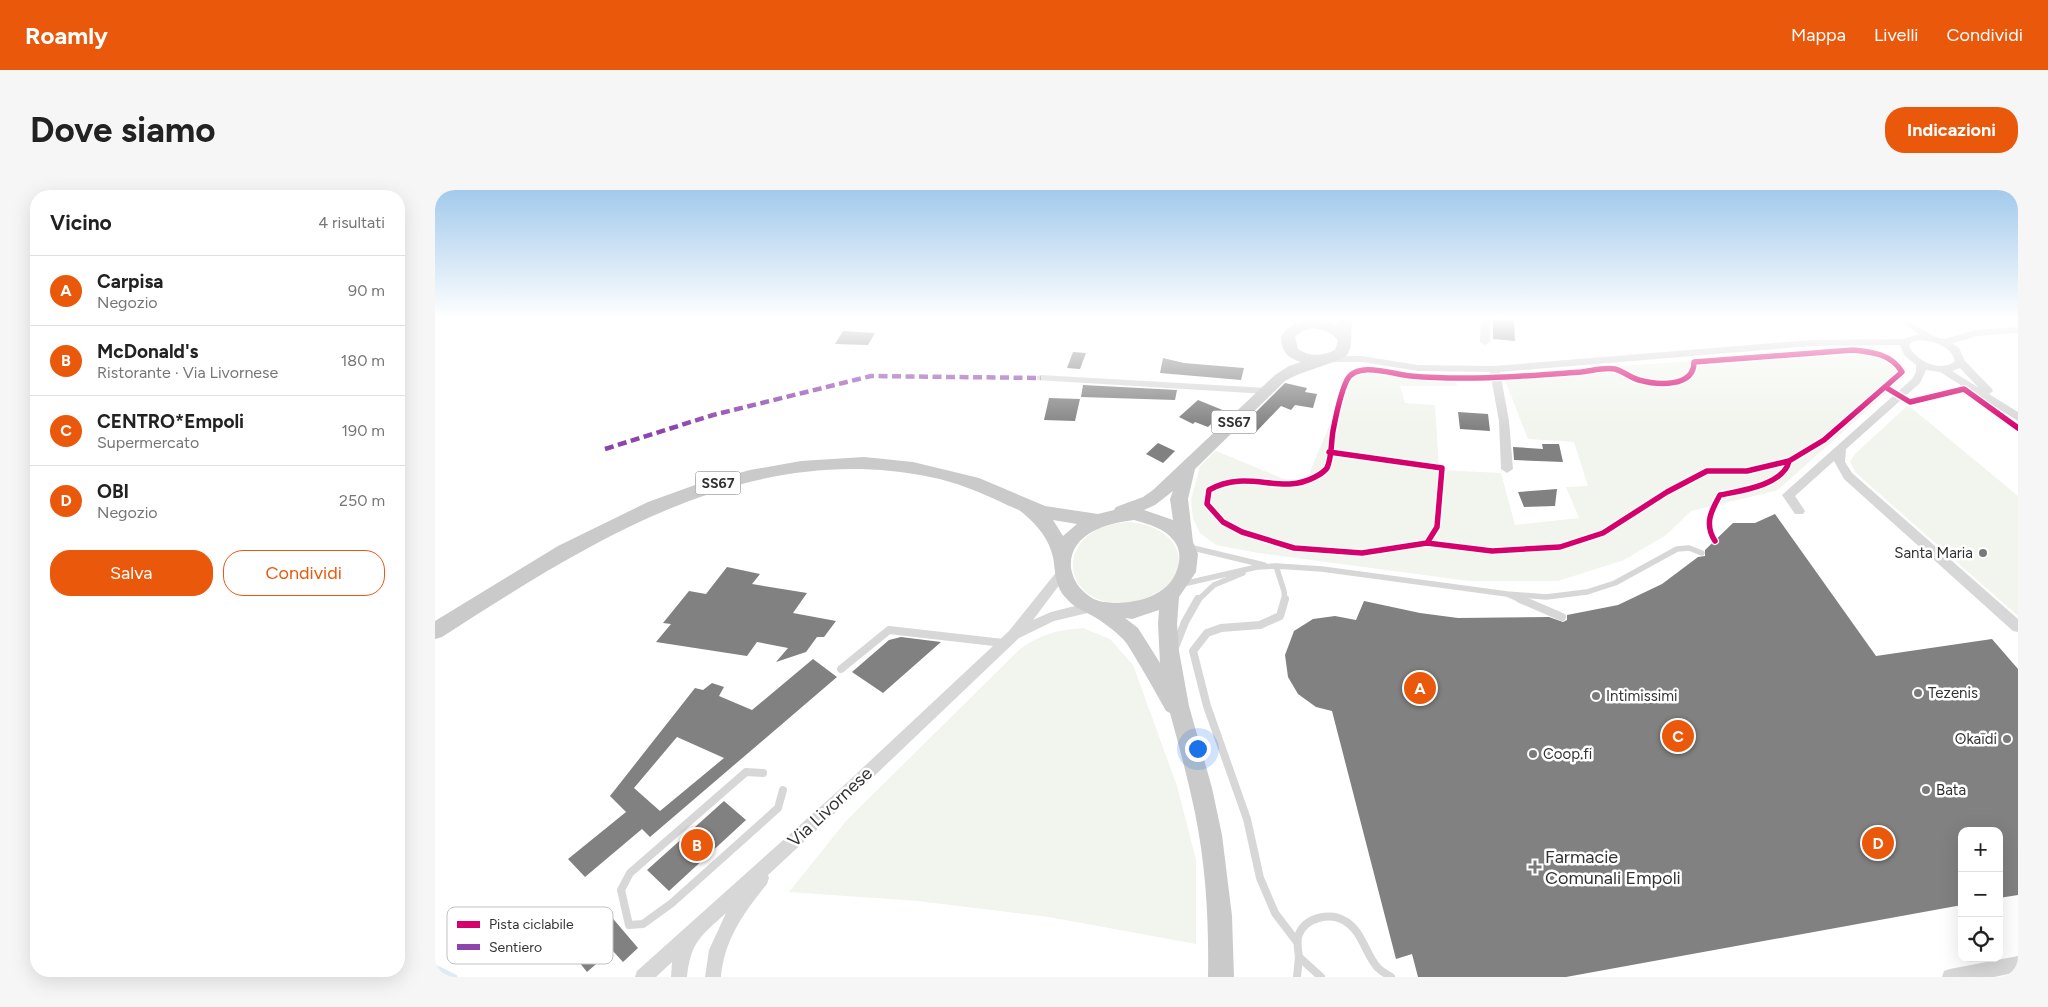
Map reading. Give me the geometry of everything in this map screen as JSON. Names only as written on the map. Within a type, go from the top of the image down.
[{"type":"main road","name":"Via Livornese","points":[[1280,378],[1286,367],[1287,355]]},
{"type":"main road","points":[[1298,355],[1308,360],[1329,359],[1337,355]]},
{"type":"main road","name":"Via Livornese","points":[[1062,566],[1071,540],[1079,532],[1104,519],[1149,501],[1188,467],[1280,378],[1294,369],[1329,359]]},
{"type":"main road","name":"SS67","points":[[435,631],[551,558],[600,531],[665,501],[719,483],[785,469],[829,464],[868,463],[900,466],[961,478],[1029,507],[1104,519]]},
{"type":"main road","points":[[1188,467],[1179,499],[1189,556],[1188,570],[1176,590],[1167,618],[1170,663],[1207,815],[1220,898],[1221,977]]},
{"type":"main road","name":"SS67","points":[[1029,507],[1054,532],[1067,586],[1077,598],[1095,608]]},
{"type":"main road","name":"Via Livornese","points":[[1104,519],[1134,514],[1157,519],[1175,530],[1186,544]]},
{"type":"main road","name":"Via Livornese","points":[[1095,608],[1117,613],[1137,612],[1155,606],[1176,590]]},
{"type":"main road","points":[[1095,608],[1131,634],[1157,675],[1185,728]]},
{"type":"street","points":[[1364,355],[1387,363]]},
{"type":"street","points":[[1329,359],[1347,357],[1434,369],[1494,369],[1669,355]]},
{"type":"street","points":[[1909,355],[1921,363],[1940,368],[2018,417]]},
{"type":"street","points":[[1956,355],[2006,409]]},
{"type":"street","points":[[1940,368],[1954,367],[1959,355]]},
{"type":"street","points":[[1799,511],[1788,495],[1916,381],[1921,372],[1921,363]]},
{"type":"street","points":[[1494,369],[1504,421],[1507,469]]},
{"type":"street","points":[[1041,378],[1267,391]]},
{"type":"street","points":[[1841,448],[1839,462],[1848,476],[2018,627]]},
{"type":"street","name":"Via Livornese","points":[[643,977],[788,846],[1009,639],[1062,566]]},
{"type":"street","name":"Via Livornese","points":[[1009,639],[1051,617],[1095,608]]},
{"type":"street","points":[[713,977],[713,964],[718,947],[733,918],[754,885],[788,846]]},
{"type":"street","points":[[679,977],[681,958],[692,932]]},
{"type":"street","points":[[1950,977],[2018,964]]},
{"type":"lane","points":[[1186,544],[1267,566]]},
{"type":"lane","points":[[1176,590],[1257,567],[1276,566],[1322,569],[1507,594],[1546,597],[1587,592],[1615,583],[1677,549],[1689,548],[1702,553]]},
{"type":"lane","points":[[1276,566],[1286,594],[1285,606],[1281,616],[1260,624],[1221,628],[1207,633],[1193,651],[1207,706],[1247,820],[1260,878],[1275,913],[1297,942]]},
{"type":"lane","points":[[1170,663],[1177,640],[1193,607],[1204,591],[1221,581],[1257,567]]},
{"type":"lane","points":[[1507,594],[1562,617]]},
{"type":"lane","points":[[841,670],[889,630],[1009,639]]},
{"type":"lane","points":[[763,773],[746,772],[630,873],[621,890],[629,925],[643,924],[672,903],[778,808],[783,790]]},
{"type":"lane","points":[[1297,977],[1299,957],[1297,942],[1300,930],[1315,918],[1332,917],[1346,921],[1358,935],[1379,969],[1391,977]]},
{"type":"lane","points":[[1299,957],[1321,977]]},
{"type":"shaded area","points":[[1774,355],[1888,355],[1896,359],[1907,370],[1903,378],[1780,488],[1775,491],[1691,511],[1666,535],[1624,560],[1558,581],[1469,581],[1258,553],[1216,545],[1200,533],[1193,518],[1191,500],[1200,466],[1216,451],[1294,483],[1308,478],[1339,402],[1347,376],[1363,365],[1396,372],[1455,377],[1457,386],[1400,386],[1405,403],[1435,405],[1439,470],[1501,473],[1515,525],[1579,518],[1566,487],[1588,486],[1574,442],[1528,439],[1503,375]]},
{"type":"shaded area","name":"Santa Maria","points":[[1908,405],[2018,496],[2018,616],[1856,473],[1850,462],[1855,454]]},
{"type":"shaded area","points":[[1129,522],[1150,526],[1165,535],[1175,545],[1179,558],[1177,571],[1170,583],[1156,593],[1137,601],[1111,603],[1098,599],[1087,593],[1079,584],[1074,574],[1073,563],[1076,552],[1082,541],[1093,532],[1111,525]]},
{"type":"shaded area","points":[[1083,628],[1110,639],[1133,665],[1177,786],[1196,860],[1196,944],[1049,917],[918,901],[789,892],[846,821],[1020,649],[1050,634]]},
{"type":"building","points":[[1072,355],[1085,355],[1080,369],[1067,368]]},
{"type":"building","points":[[1163,358],[1184,363],[1244,368],[1241,380],[1160,373]]},
{"type":"building","points":[[1285,383],[1307,388],[1305,392],[1317,394],[1313,408],[1295,405],[1291,410],[1281,406],[1256,432],[1242,426]]},
{"type":"building","points":[[1083,385],[1177,390],[1175,400],[1081,397]]},
{"type":"building","points":[[1049,398],[1080,399],[1075,421],[1044,420]]},
{"type":"building","points":[[1198,400],[1225,411],[1208,427],[1195,422],[1193,424],[1179,417]]},
{"type":"building","points":[[1458,412],[1488,414],[1490,431],[1460,429]]},
{"type":"building","points":[[1158,443],[1175,451],[1163,463],[1146,454]]},
{"type":"building","points":[[1542,444],[1559,444],[1563,462],[1514,460],[1513,447],[1543,449]]},
{"type":"building","points":[[1557,489],[1555,506],[1524,507],[1518,492]]},
{"type":"building","points":[[1775,514],[1876,656],[1992,639],[2018,669],[2018,895],[2003,897],[2003,827],[1958,827],[1958,906],[1566,977],[1418,977],[1412,954],[1396,959],[1332,711],[1316,707],[1298,694],[1288,677],[1285,655],[1294,631],[1313,619],[1335,616],[1356,620],[1364,601],[1420,613],[1458,618],[1549,617],[1563,622],[1567,620],[1567,615],[1618,605],[1662,584],[1698,557],[1705,556],[1705,550],[1733,523],[1755,523]]},
{"type":"building","points":[[727,567],[760,574],[752,584],[807,593],[793,613],[836,621],[824,637],[817,637],[806,652],[776,662],[788,648],[757,642],[747,656],[656,642],[671,624],[663,623],[689,591],[706,594]]},
{"type":"building","points":[[901,637],[941,642],[883,693],[852,672],[889,640]]},
{"type":"building","points":[[813,659],[837,677],[650,837],[642,829],[585,877],[568,859],[626,812],[610,796],[695,688],[703,690],[712,683],[724,687],[719,696],[752,710]],"holes":[[[677,737],[724,758],[660,811],[634,788]]]},
{"type":"building","points":[[724,801],[746,820],[669,891],[647,870]]},
{"type":"building","points":[[613,919],[638,948],[623,962],[613,951]]},
{"type":"building","points":[[581,964],[596,964],[587,972]]},
{"type":"waterway","points":[[435,967],[455,977]]},
{"type":"marked path","points":[[605,449],[713,415],[871,376],[1041,378]]},
{"type":"cycle path","points":[[1790,355],[1694,362],[1694,370],[1689,376],[1678,382],[1668,384],[1639,380],[1614,369],[1511,377],[1450,379],[1408,376],[1369,369],[1356,372],[1348,378],[1333,429],[1327,467],[1324,471],[1316,477],[1303,482],[1290,484],[1248,480],[1234,480],[1221,483],[1209,490],[1207,504],[1223,522],[1242,532],[1294,548],[1362,553],[1427,543],[1492,551],[1560,547],[1603,533],[1667,492],[1707,471],[1747,471],[1789,461],[1824,440],[1902,372],[1888,357],[1880,355]]},
{"type":"cycle path","points":[[1885,387],[1910,402],[1964,389],[2018,428]]},
{"type":"cycle path","points":[[1329,452],[1442,468],[1437,527],[1427,543]]},
{"type":"cycle path","points":[[1715,541],[1711,535],[1708,523],[1711,512],[1720,495],[1755,488],[1770,482],[1788,466],[1789,461]]},
{"type":"place","name":"Santa Maria","points":[[1983,553]]},
{"type":"place","name":"Carpisa","points":[[1420,688]]},
{"type":"place","name":"Tezenis","points":[[1918,693]]},
{"type":"place","name":"Intimissimi","points":[[1596,696]]},
{"type":"place","name":"CENTRO*Empoli","points":[[1678,736]]},
{"type":"place","name":"Okaïdi","points":[[2007,739]]},
{"type":"place","name":"Coop.fi","points":[[1533,754]]},
{"type":"place","name":"Bata","points":[[1926,790]]},
{"type":"place","name":"OBI","points":[[1878,843]]},
{"type":"place","name":"McDonald's","points":[[697,845]]},
{"type":"place","name":"Farmacie Comunali Empoli","points":[[1535,867]]}]
